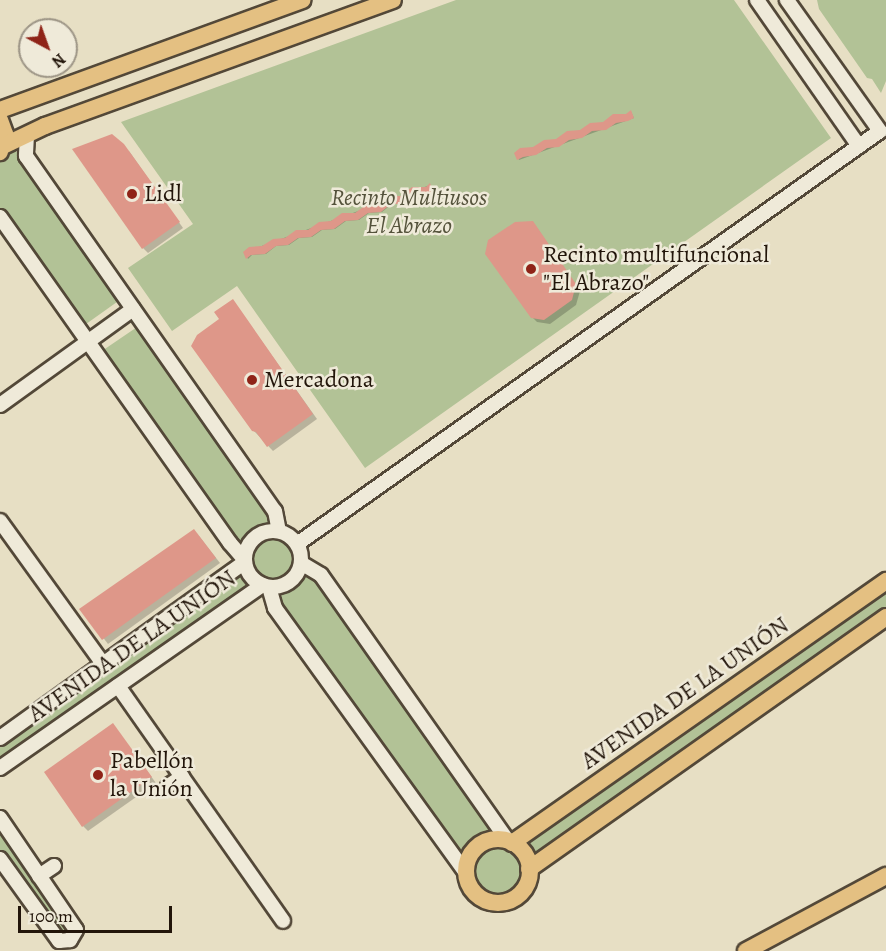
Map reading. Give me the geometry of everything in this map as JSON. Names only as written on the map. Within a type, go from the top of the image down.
[{"type":"main road","points":[[0,110],[303,0]]},
{"type":"main road","points":[[2,149],[27,135],[393,0]]},
{"type":"main road","points":[[0,120],[5,134],[2,149]]},
{"type":"main road","name":"AVENIDA DE LA UNIÓN","points":[[510,841],[886,581]]},
{"type":"main road","points":[[529,869],[886,617]]},
{"type":"main road","points":[[510,841],[523,851],[529,869],[525,888],[517,897],[507,902],[494,903],[474,893],[467,883],[465,872],[467,860],[473,850],[483,842],[510,841]]},
{"type":"main road","points":[[746,951],[886,876]]},
{"type":"street","points":[[757,0],[859,146]]},
{"type":"street","points":[[297,544],[880,131],[788,0]]},
{"type":"street","points":[[27,135],[26,156],[275,511],[279,531]]},
{"type":"street","points":[[2,149],[26,156]]},
{"type":"street","points":[[0,218],[245,561],[250,576],[266,586],[278,587],[294,579],[301,563],[297,544],[288,534],[279,531],[270,531],[254,538],[249,545],[245,561]]},
{"type":"street","points":[[0,405],[133,309]]},
{"type":"street","points":[[0,522],[103,664]]},
{"type":"street","name":"AVENIDA DE LA UNIÓN","points":[[0,738],[245,561]]},
{"type":"street","points":[[301,563],[321,575],[510,841]]},
{"type":"street","name":"AVENIDA DE LA UNIÓN","points":[[0,768],[266,586],[275,608],[465,872]]},
{"type":"street","points":[[118,686],[283,921]]},
{"type":"street","points":[[168,786],[182,777]]},
{"type":"street","points":[[0,819],[76,930],[75,935],[66,942],[56,938],[0,859]]},
{"type":"street","points":[[39,876],[54,866]]},
{"type":"green space","name":"Recinto Multiusos El Abrazo","points":[[456,0],[734,0],[831,138],[365,468],[237,286],[172,331],[128,268],[193,224],[121,122]]},
{"type":"green space","points":[[817,0],[886,0],[886,81],[881,93],[872,79],[867,78],[819,9]]},
{"type":"green space","points":[[3,146],[26,156],[124,297],[79,329],[0,217],[0,152]]},
{"type":"green space","points":[[143,323],[275,511],[279,531],[288,534],[299,547],[301,563],[321,575],[507,840],[886,581],[886,617],[530,872],[524,889],[507,902],[485,901],[474,893],[467,883],[465,871],[364,734],[269,587],[0,768],[0,738],[245,560],[96,355]]},
{"type":"green space","points":[[0,818],[76,930],[66,942],[0,859]]},
{"type":"building","points":[[631,110],[634,118],[616,123],[606,130],[592,131],[582,138],[569,140],[559,147],[547,148],[536,155],[517,160],[514,153],[520,148],[533,147],[544,140],[556,139],[567,131],[580,130],[590,123],[603,122],[613,114],[626,114]]},
{"type":"building","name":"Lidl","points":[[112,134],[124,144],[180,222],[142,249],[72,149]]},
{"type":"building","points":[[430,183],[433,191],[428,195],[414,196],[404,204],[391,204],[381,212],[368,213],[358,220],[345,221],[334,229],[321,230],[311,237],[298,238],[288,245],[276,246],[265,254],[251,255],[246,259],[243,252],[249,247],[262,246],[273,239],[285,238],[296,230],[308,230],[319,222],[331,221],[342,213],[355,213],[366,205],[378,204],[389,196],[401,196],[412,187],[426,187]]},
{"type":"building","name":"Recinto multifuncional \"El Abrazo\"","points":[[533,221],[576,284],[572,300],[544,320],[531,318],[485,254],[488,240],[515,222]]},
{"type":"building","name":"Mercadona","points":[[233,299],[313,414],[267,447],[256,432],[252,431],[191,346],[197,335],[219,319],[214,312]]},
{"type":"building","points":[[194,529],[216,558],[102,640],[79,609]]},
{"type":"building","name":"Pabellón la Unión","points":[[113,723],[152,777],[82,827],[44,772]]},
{"type":"place","name":"Lidl","points":[[132,194]]},
{"type":"place","name":"Recinto multifuncional \"El Abrazo\"","points":[[531,269]]},
{"type":"place","name":"Mercadona","points":[[252,380]]},
{"type":"place","name":"Pabellón la Unión","points":[[98,775]]}]
